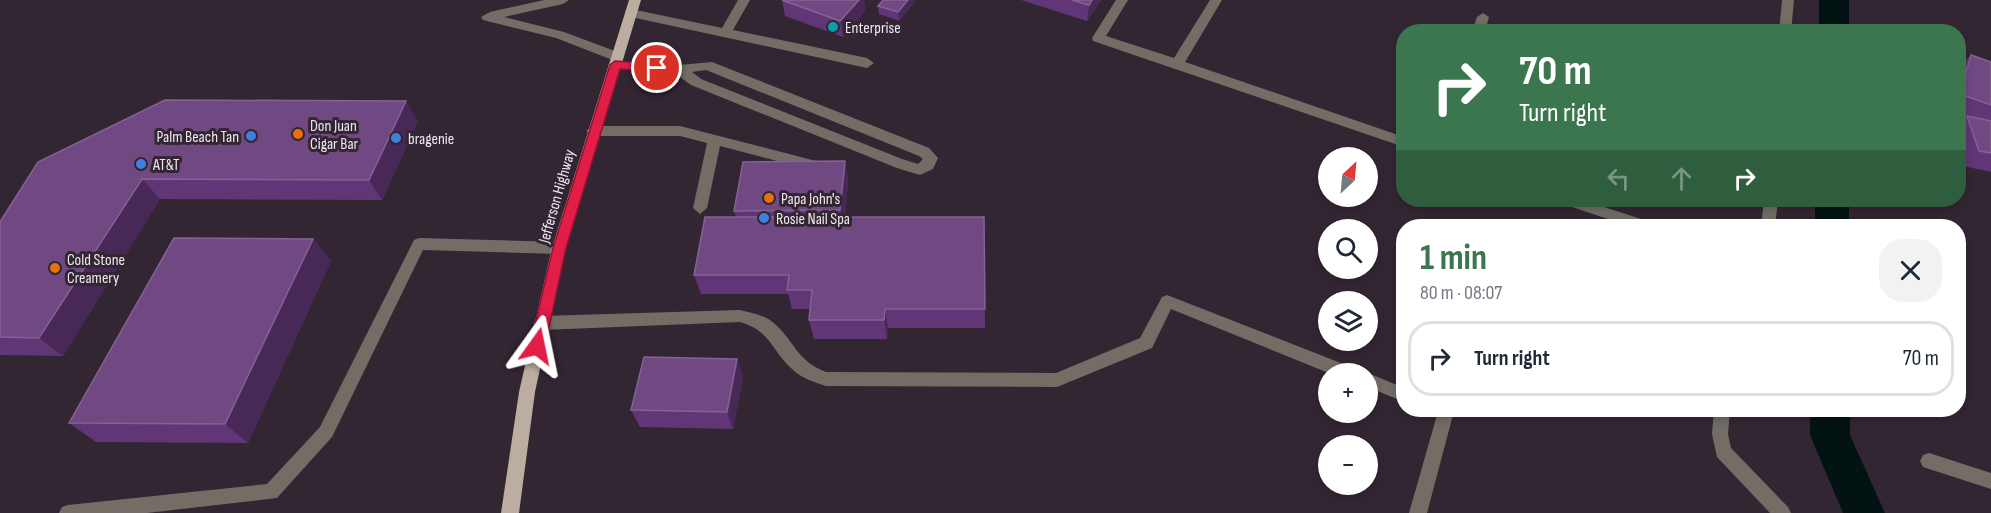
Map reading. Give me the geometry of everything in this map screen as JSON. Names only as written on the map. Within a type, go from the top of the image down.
[{"type":"main road","name":"Jefferson Highway","points":[[510,513],[527,392],[559,248],[633,6]]},
{"type":"street","points":[[563,0],[487,16],[559,35],[616,61],[678,70],[707,65],[924,152],[931,158],[928,165],[920,170],[897,163],[730,93],[696,82],[678,70]]},
{"type":"street","points":[[725,33],[744,0]]},
{"type":"street","points":[[1122,0],[1098,38],[1396,139]]},
{"type":"street","points":[[1178,64],[1216,0]]},
{"type":"street","points":[[1786,24],[1788,0]]},
{"type":"street","points":[[633,6],[725,33],[867,63]]},
{"type":"street","points":[[1480,24],[1483,16]]},
{"type":"street","points":[[593,131],[680,131],[826,168]]},
{"type":"street","points":[[700,208],[715,140]]},
{"type":"street","points":[[1589,207],[1624,219]]},
{"type":"street","points":[[68,513],[271,492],[326,432],[419,244],[559,248]]},
{"type":"street","points":[[542,323],[740,316],[756,318],[767,324],[801,369],[826,379],[1057,380],[1146,343],[1167,302],[1322,363]]},
{"type":"street","points":[[1378,385],[1396,392]]},
{"type":"street","points":[[1418,513],[1444,417]]},
{"type":"street","points":[[1721,417],[1720,434],[1723,452],[1782,513]]},
{"type":"street","points":[[1929,461],[1991,481]]},
{"type":"building","points":[[782,0],[859,0],[840,21]]},
{"type":"building","points":[[883,0],[908,0],[898,12],[878,6]]},
{"type":"building","points":[[1072,0],[1092,0],[1089,5]]},
{"type":"building","points":[[1971,55],[1991,62],[1991,105],[1966,96],[1966,73]]},
{"type":"building","points":[[165,100],[406,101],[369,180],[142,179],[39,338],[0,337],[0,222],[38,162]]},
{"type":"building","points":[[1967,116],[1991,121],[1991,153],[1979,151]]},
{"type":"building","points":[[845,161],[840,210],[734,211],[743,162]]},
{"type":"building","points":[[705,217],[984,217],[985,309],[885,309],[884,320],[809,320],[812,290],[787,290],[789,275],[694,275]]},
{"type":"building","points":[[174,238],[313,239],[225,424],[69,423]]},
{"type":"building","points":[[644,357],[737,359],[727,412],[631,410]]},
{"type":"waterway","points":[[1834,0],[1834,24]]},
{"type":"waterway","points":[[1832,207],[1832,219]]},
{"type":"waterway","points":[[1830,417],[1830,435],[1864,513]]},
{"type":"place","name":"Enterprise","points":[[833,27]]},
{"type":"place","name":"Don Juan Cigar Bar","points":[[298,134]]},
{"type":"place","name":"Palm Beach Tan","points":[[251,136]]},
{"type":"place","name":"bragenie","points":[[396,138]]},
{"type":"place","name":"AT&T","points":[[141,164]]},
{"type":"place","name":"Papa John's","points":[[769,198]]},
{"type":"place","name":"Rosie Nail Spa","points":[[764,218]]},
{"type":"place","name":"Cold Stone Creamery","points":[[55,268]]},
{"type":"route","points":[[537,346],[559,248],[615,65],[657,68]]}]
